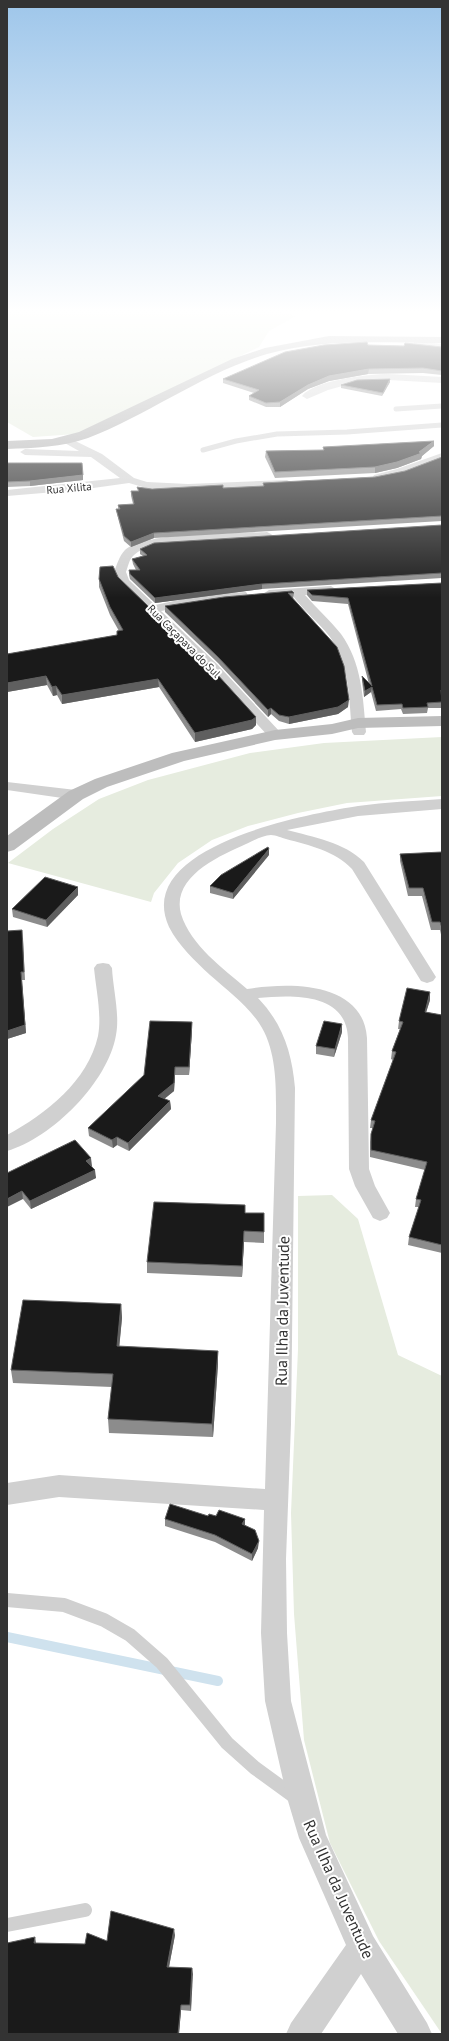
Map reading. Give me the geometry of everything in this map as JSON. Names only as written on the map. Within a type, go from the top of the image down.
[{"type":"main road","points":[[7,452],[46,451],[72,442],[142,407]]},
{"type":"main road","points":[[7,445],[37,445],[93,439],[161,407]]},
{"type":"main road","points":[[7,846],[76,795],[108,781],[178,757],[275,735],[332,729],[442,721]]},
{"type":"main road","points":[[359,727],[442,730]]},
{"type":"street","points":[[72,442],[98,456],[132,481],[157,486],[182,487],[300,482]]},
{"type":"street","points":[[25,452],[81,453],[98,456]]},
{"type":"street","points":[[367,478],[400,472],[442,456]]},
{"type":"street","name":"Rua Xilita","points":[[7,493],[79,488],[132,481]]},
{"type":"street","name":"Rua Caçapava do Sul","points":[[275,735],[212,667],[123,581],[120,572],[127,556],[143,546],[162,542],[276,536]]},
{"type":"street","points":[[153,609],[203,599],[343,590]]},
{"type":"street","points":[[296,592],[304,604],[335,636],[343,648],[354,682],[359,727]]},
{"type":"street","points":[[7,786],[76,795]]},
{"type":"street","name":"Rua Ilha da Juventude","points":[[416,2034],[362,1947],[313,1838],[302,1801],[278,1701],[274,1633],[275,1500],[280,1377],[286,1123],[286,1084],[280,1055],[273,1031],[262,1015],[243,995],[189,946],[172,912],[172,898],[176,886],[188,870],[235,841],[321,817],[356,811],[442,804]]},
{"type":"street","points":[[270,830],[325,847],[352,860],[361,870],[378,896],[427,977]]},
{"type":"street","points":[[7,1144],[33,1131],[64,1106],[86,1080],[100,1056],[107,1034],[103,968]]},
{"type":"street","points":[[243,995],[265,991],[300,991],[334,1001],[347,1009],[354,1021],[357,1037],[359,1085],[359,1167],[363,1184],[380,1213]]},
{"type":"street","points":[[7,1494],[59,1486],[164,1491],[275,1500]]},
{"type":"street","points":[[302,2034],[362,1947]]},
{"type":"lane","points":[[396,409],[423,407]]},
{"type":"lane","points":[[203,450],[277,434],[347,432],[442,425]]},
{"type":"lane","points":[[7,1600],[36,1601],[64,1605],[92,1614],[130,1636],[161,1661],[219,1735],[244,1759],[264,1776],[302,1801]]},
{"type":"lane","points":[[7,1925],[85,1910]]},
{"type":"shaded area","points":[[7,407],[132,407],[76,434],[33,437],[7,422]]},
{"type":"shaded area","points":[[442,737],[442,796],[347,803],[298,813],[248,826],[212,840],[178,863],[154,893],[151,902],[8,863],[53,829],[99,799],[148,780],[250,753],[324,743]]},
{"type":"shaded area","points":[[332,1195],[358,1219],[398,1355],[442,1376],[442,2034],[379,1941],[330,1843],[304,1740],[294,1614],[291,1513],[298,1349],[298,1196]]},
{"type":"building","points":[[434,441],[419,452],[422,453],[397,462],[375,467],[275,472],[266,451],[324,450],[323,447]]},
{"type":"building","points":[[442,457],[442,516],[154,533],[131,542],[124,536],[116,509],[120,509],[118,505],[134,504],[131,491],[139,491],[137,487],[152,489],[223,485],[223,488],[264,486],[263,483],[375,477],[405,471]]},
{"type":"building","points":[[7,463],[82,463],[83,475],[7,482]]},
{"type":"building","points":[[442,525],[442,573],[262,584],[155,598],[130,574],[129,570],[140,570],[132,559],[147,555],[140,549],[154,543]]},
{"type":"building","points":[[113,566],[118,577],[206,662],[256,717],[252,720],[195,733],[158,679],[62,695],[56,686],[52,687],[46,676],[7,683],[7,654],[117,635],[117,631],[123,630],[110,607],[99,579],[100,567]]},
{"type":"building","points":[[442,583],[442,702],[427,703],[428,707],[403,708],[402,704],[377,705],[372,687],[365,691],[362,676],[372,686],[348,598],[312,595],[307,590]]},
{"type":"building","points":[[292,591],[294,593],[288,593],[337,647],[344,666],[349,700],[338,707],[289,717],[279,715],[271,708],[268,710],[218,657],[165,606],[224,597]]},
{"type":"building","points":[[268,847],[269,849],[233,893],[210,886],[221,875]]},
{"type":"building","points":[[442,852],[442,928],[440,922],[432,922],[423,888],[409,888],[400,854]]},
{"type":"building","points":[[45,877],[78,887],[46,920],[12,909]]},
{"type":"building","points":[[22,930],[24,972],[21,972],[25,1025],[7,1031],[7,931]]},
{"type":"building","points":[[407,988],[430,992],[425,1012],[442,1015],[442,1245],[409,1237],[421,1200],[416,1199],[427,1162],[371,1150],[371,1134],[375,1121],[371,1120],[396,1052],[392,1051],[403,1022],[399,1021]]},
{"type":"building","points":[[150,1021],[192,1022],[189,1067],[175,1067],[174,1083],[158,1096],[170,1101],[128,1143],[117,1137],[112,1140],[88,1128],[144,1075]]},
{"type":"building","points":[[324,1021],[342,1024],[335,1049],[316,1046]]},
{"type":"building","points":[[75,1140],[91,1158],[86,1161],[95,1170],[30,1201],[22,1191],[7,1199],[7,1173]]},
{"type":"building","points":[[154,1202],[245,1205],[245,1213],[264,1213],[264,1232],[244,1231],[242,1266],[147,1262]]},
{"type":"building","points":[[23,1300],[121,1304],[117,1346],[218,1351],[212,1424],[108,1419],[113,1374],[11,1370]]},
{"type":"building","points":[[170,1504],[208,1516],[209,1514],[216,1516],[219,1510],[245,1519],[242,1524],[255,1530],[259,1541],[252,1554],[215,1535],[165,1519]]},
{"type":"building","points":[[111,1911],[174,1929],[167,1967],[192,1968],[190,2005],[181,2005],[178,2034],[7,2034],[7,1943],[35,1937],[34,1943],[85,1944],[87,1933],[107,1941]]},
{"type":"waterway","points":[[7,1637],[218,1681]]}]
